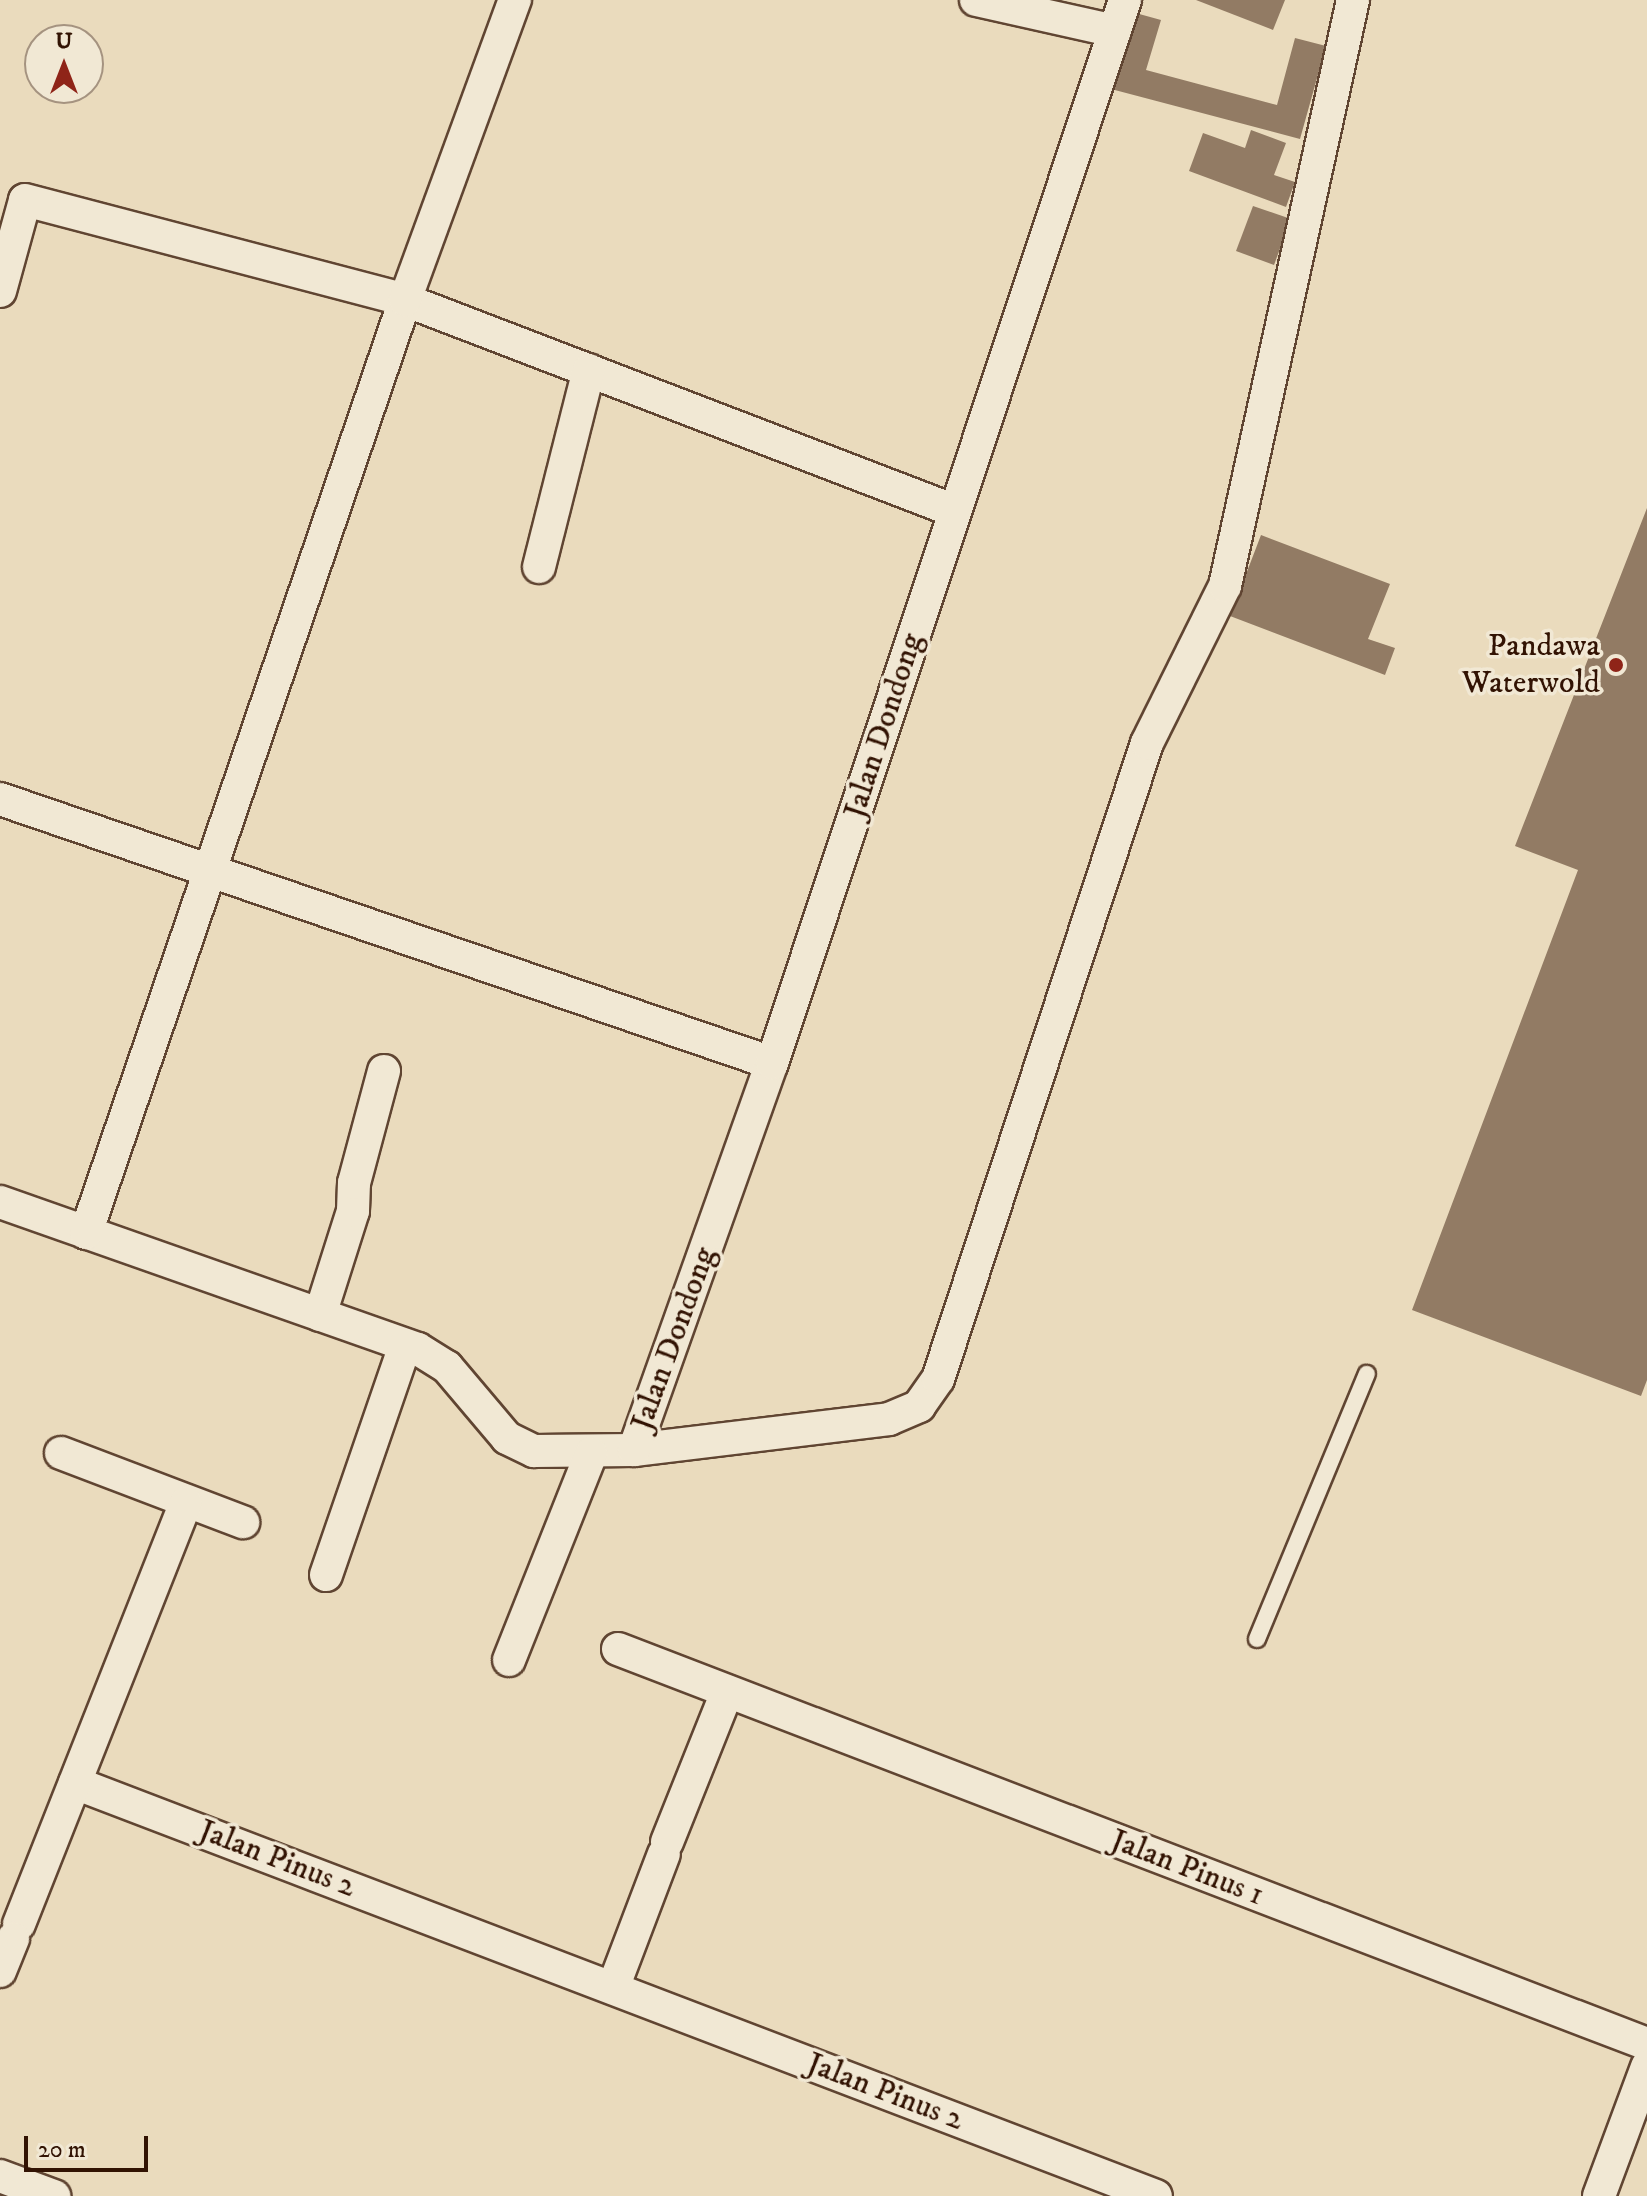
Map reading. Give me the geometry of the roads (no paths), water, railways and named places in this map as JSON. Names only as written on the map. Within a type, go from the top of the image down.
[{"type":"street","points":[[86,1233],[405,300],[515,0]]},
{"type":"street","points":[[976,0],[1115,31]]},
{"type":"street","name":"Jalan Dondong","points":[[634,1450],[772,1063],[1125,0]]},
{"type":"street","points":[[0,1202],[405,1345],[447,1367],[518,1445],[591,1454],[634,1450],[906,1415],[929,1395],[938,1379],[1147,743],[1225,586],[1353,0]]},
{"type":"street","points":[[0,291],[13,196],[405,300],[955,511]]},
{"type":"street","points":[[539,567],[589,370]]},
{"type":"street","points":[[0,799],[772,1063]]},
{"type":"street","points":[[320,1315],[353,1211],[354,1183],[384,1071]]},
{"type":"street","points":[[326,1575],[405,1345]]},
{"type":"street","points":[[61,1453],[186,1503],[243,1522]]},
{"type":"street","points":[[509,1660],[591,1454]]},
{"type":"street","points":[[0,1971],[186,1503]]},
{"type":"street","name":"Jalan Pinus 1","points":[[618,1649],[1647,2044]]},
{"type":"street","points":[[613,1988],[727,1692]]},
{"type":"street","name":"Jalan Pinus 2","points":[[75,1783],[1156,2196]]},
{"type":"street","points":[[1599,2196],[1647,2067]]},
{"type":"street","points":[[0,2176],[54,2196]]},
{"type":"lane","points":[[1257,1639],[1367,1374]]},
{"type":"place","name":"Pandawa Waterwold","points":[[1616,665]]}]
